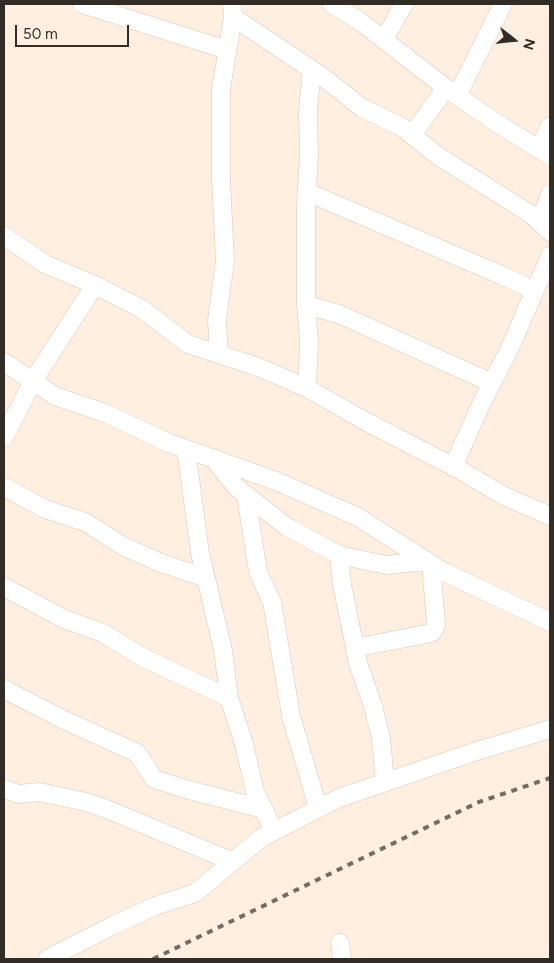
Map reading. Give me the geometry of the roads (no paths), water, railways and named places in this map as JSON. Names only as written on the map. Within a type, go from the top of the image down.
[{"type":"street","points":[[82,4],[227,50]]},
{"type":"street","points":[[332,4],[361,22],[452,92],[492,120],[545,152],[550,126]]},
{"type":"street","points":[[384,40],[404,4]]},
{"type":"street","points":[[412,135],[452,92],[503,4]]},
{"type":"street","points":[[219,354],[217,320],[225,261],[221,179],[221,89],[232,10],[362,108],[402,127],[438,156],[493,189],[545,227],[550,194]]},
{"type":"street","points":[[307,388],[309,341],[306,305],[308,110],[312,70]]},
{"type":"street","points":[[307,192],[535,291]]},
{"type":"street","points":[[4,236],[45,264],[95,285],[142,309],[188,344],[258,367],[307,388],[504,496],[550,516]]},
{"type":"street","points":[[453,467],[550,256]]},
{"type":"street","points":[[4,437],[33,381],[95,285]]},
{"type":"street","points":[[306,305],[339,314],[492,382]]},
{"type":"street","points":[[4,362],[55,396],[105,413],[169,443],[276,480],[358,517],[444,572],[550,622]]},
{"type":"street","points":[[186,449],[200,553],[223,650],[229,698],[244,744],[255,792],[274,831]]},
{"type":"street","points":[[212,457],[236,487],[287,528],[339,555],[386,565],[429,562]]},
{"type":"street","points":[[4,487],[45,509],[85,522],[123,546],[161,563],[206,578]]},
{"type":"street","points":[[246,495],[258,572],[272,602],[291,716],[318,808]]},
{"type":"street","points":[[339,555],[342,585],[354,648],[381,738],[385,782]]},
{"type":"street","points":[[354,648],[430,633],[434,630],[436,624],[429,562]]},
{"type":"street","points":[[4,587],[64,619],[103,633],[142,657],[229,698]]},
{"type":"street","points":[[4,689],[62,719],[138,753],[154,778],[189,790],[263,808]]},
{"type":"street","points":[[47,959],[154,906],[195,893],[261,838],[339,798],[476,750],[550,729]]},
{"type":"street","points":[[4,789],[19,794],[39,792],[86,802],[231,862]]},
{"type":"railway","points":[[153,959],[479,802],[550,778]]}]
